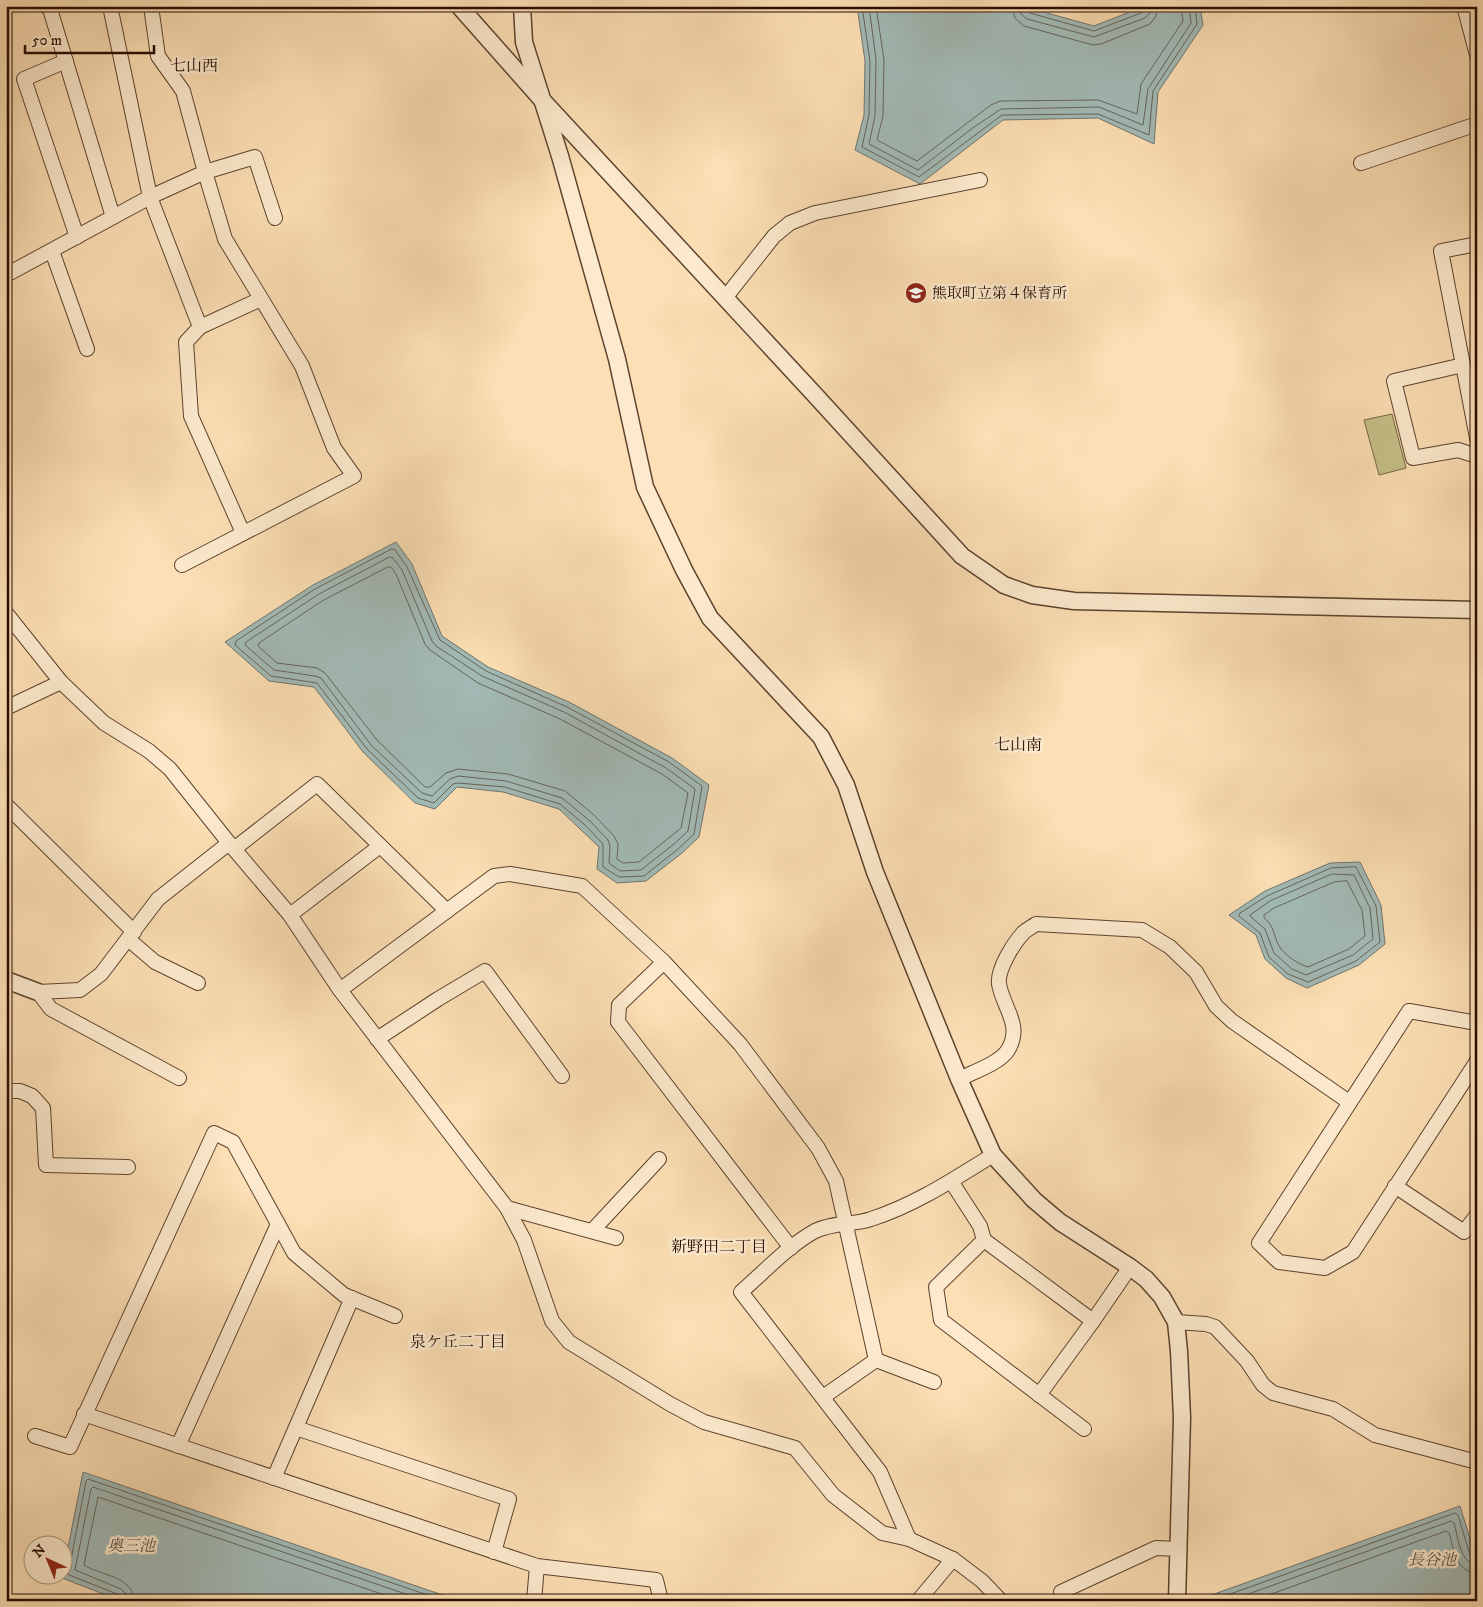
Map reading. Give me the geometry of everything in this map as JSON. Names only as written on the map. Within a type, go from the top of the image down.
[{"type":"street","points":[[46,6],[50,9],[113,217]]},
{"type":"street","points":[[110,6],[150,197],[200,327]]},
{"type":"street","points":[[151,6],[158,56],[183,91],[225,239],[302,366],[334,448],[354,476],[182,565]]},
{"type":"street","points":[[458,6],[542,101],[962,556],[1004,585],[1032,595],[1074,601],[1477,610]]},
{"type":"street","points":[[522,6],[524,42],[617,359],[645,486],[684,570],[710,618],[821,736],[846,785],[875,872],[959,1079],[993,1156],[1034,1200],[1060,1222],[1130,1266],[1146,1279],[1162,1297],[1176,1322],[1182,1418],[1177,1601]]},
{"type":"street","points":[[1464,6],[1477,55]]},
{"type":"street","points":[[66,61],[24,79],[77,237]]},
{"type":"street","points":[[1362,163],[1477,124]]},
{"type":"street","points":[[6,275],[150,197],[205,172],[255,157],[274,218]]},
{"type":"street","points":[[725,298],[774,236],[790,223],[815,213],[980,180]]},
{"type":"street","points":[[1477,244],[1441,251],[1477,438]]},
{"type":"street","points":[[52,250],[87,349]]},
{"type":"street","points":[[243,533],[192,416],[186,342],[200,327],[261,299]]},
{"type":"street","points":[[1463,365],[1394,381],[1413,458],[1458,450],[1477,456]]},
{"type":"street","points":[[6,613],[61,682],[104,723],[149,750],[170,769],[231,846],[290,915],[340,990],[507,1208],[524,1240],[552,1321],[568,1342],[670,1404],[704,1422],[796,1448],[834,1495],[882,1533],[909,1539],[953,1559],[982,1581],[1001,1601]]},
{"type":"street","points":[[6,708],[61,682]]},
{"type":"street","points":[[6,980],[38,992],[80,990],[101,974],[158,899],[317,784],[447,911]]},
{"type":"street","points":[[6,805],[156,962],[198,983]]},
{"type":"street","points":[[290,915],[380,846]]},
{"type":"street","points":[[340,990],[494,876],[510,874],[582,886],[664,962],[740,1044],[818,1148],[836,1181],[876,1360]]},
{"type":"street","points":[[959,1079],[990,1065],[1007,1052],[1015,1035],[1013,1023],[999,983],[1001,971],[1012,947],[1025,931],[1036,924],[1142,930],[1170,947],[1196,972],[1216,1006],[1232,1021],[1349,1102]]},
{"type":"street","points":[[664,962],[619,1005],[618,1022],[791,1248]]},
{"type":"street","points":[[377,1039],[484,971],[562,1076]]},
{"type":"street","points":[[38,992],[51,1009],[179,1078]]},
{"type":"street","points":[[1477,1023],[1410,1011],[1259,1243],[1278,1262],[1325,1268],[1353,1252],[1477,1061]]},
{"type":"street","points":[[6,1091],[20,1090],[32,1096],[43,1108],[46,1165],[128,1167]]},
{"type":"street","points":[[34,1436],[70,1447],[214,1133],[233,1142],[294,1253],[344,1296],[395,1316]]},
{"type":"street","points":[[909,1539],[880,1472],[741,1292],[791,1248],[816,1230],[846,1222],[868,1220],[897,1209],[951,1181],[993,1156]]},
{"type":"street","points":[[592,1231],[659,1159]]},
{"type":"street","points":[[951,1181],[980,1226],[984,1240],[1093,1321]]},
{"type":"street","points":[[1395,1186],[1464,1232],[1477,1215]]},
{"type":"street","points":[[507,1208],[616,1238]]},
{"type":"street","points":[[178,1446],[278,1224]]},
{"type":"street","points":[[984,1240],[936,1287],[941,1320],[1084,1429]]},
{"type":"street","points":[[1039,1395],[1130,1266]]},
{"type":"street","points":[[274,1478],[352,1298]]},
{"type":"street","points":[[1176,1322],[1206,1324],[1216,1327],[1247,1361],[1263,1385],[1273,1392],[1333,1408],[1375,1435],[1476,1459]]},
{"type":"street","points":[[876,1360],[934,1382]]},
{"type":"street","points":[[823,1397],[876,1360]]},
{"type":"street","points":[[84,1414],[537,1566],[656,1580],[661,1601]]},
{"type":"street","points":[[296,1428],[509,1499],[494,1552]]},
{"type":"street","points":[[1061,1592],[1156,1548],[1179,1549]]},
{"type":"street","points":[[918,1601],[953,1559]]},
{"type":"street","points":[[534,1601],[537,1566]]},
{"type":"shaded area","points":[[1392,414],[1406,468],[1379,475],[1364,420]]},
{"type":"water","points":[[857,6],[1022,6],[1094,26],[1145,6],[1200,6],[1203,25],[1158,92],[1154,144],[1098,118],[1003,120],[920,184],[855,150],[864,115],[865,61]]},
{"type":"water","points":[[396,542],[412,564],[442,636],[488,667],[569,702],[672,758],[709,785],[699,837],[646,881],[617,883],[597,869],[599,847],[559,809],[503,792],[457,787],[435,809],[415,803],[363,752],[314,687],[269,681],[225,642],[313,585]]},
{"type":"water","points":[[1360,862],[1381,905],[1385,944],[1359,965],[1307,988],[1286,978],[1265,959],[1256,935],[1229,915],[1265,891],[1330,863]]},
{"type":"water","name":"奥三池","points":[[83,1472],[460,1601],[121,1601],[72,1582],[71,1534]]},
{"type":"water","name":"長谷池","points":[[1460,1506],[1477,1561],[1477,1601],[1206,1601],[1206,1597]]},
{"type":"place","name":"熊取町立第４保育所","points":[[916,293]]},
{"type":"district","name":"七山西","points":[[194,66]]},
{"type":"district","name":"七山南","points":[[1018,745]]},
{"type":"district","name":"新野田二丁目","points":[[719,1247]]},
{"type":"district","name":"泉ケ丘二丁目","points":[[458,1342]]}]
